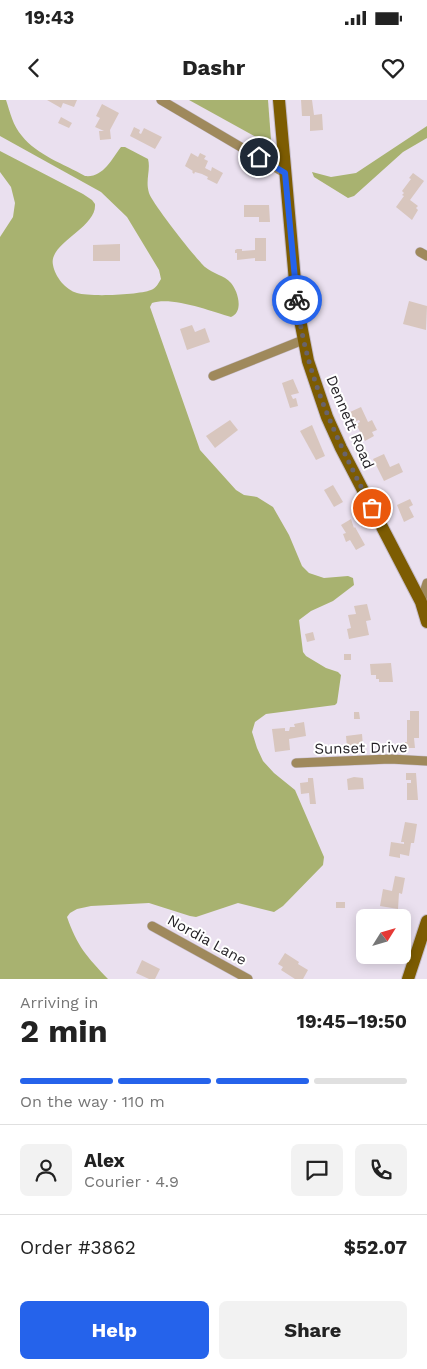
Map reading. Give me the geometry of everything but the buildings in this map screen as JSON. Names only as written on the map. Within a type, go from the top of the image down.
[{"type":"street","points":[[161,100],[285,173]]},
{"type":"street","name":"Dennett Road","points":[[279,100],[297,304],[303,340],[314,382],[340,448],[421,602],[427,622]]},
{"type":"street","points":[[213,376],[303,340]]},
{"type":"street","points":[[421,602],[427,584]]},
{"type":"street","name":"Sunset Drive","points":[[296,763],[390,760],[427,761]]},
{"type":"street","points":[[408,979],[427,920]]},
{"type":"street","name":"Nordia Lane","points":[[152,926],[248,979]]},
{"type":"green space","points":[[0,100],[6,100],[16,128],[28,143],[51,159],[85,176],[91,176],[102,171],[121,147],[125,147],[148,159],[148,188],[152,199],[200,262],[231,283],[238,296],[239,306],[231,317],[170,301],[152,303],[150,307],[200,450],[236,490],[244,495],[257,497],[273,507],[289,535],[302,566],[309,573],[324,578],[348,576],[353,578],[354,585],[333,601],[311,611],[299,620],[303,652],[306,656],[341,675],[337,703],[335,705],[266,714],[255,722],[252,732],[263,761],[274,773],[295,790],[324,857],[323,865],[283,906],[274,912],[238,903],[196,917],[149,903],[91,906],[77,909],[67,917],[71,927],[83,951],[108,979],[0,979],[0,237],[13,217],[15,203],[11,187],[0,172],[0,151],[83,194],[95,204],[94,213],[89,221],[65,242],[53,257],[56,274],[69,289],[77,293],[92,295],[136,293],[153,289],[161,279],[159,270],[127,217],[101,192],[0,136]]},
{"type":"green space","points":[[189,100],[268,100],[271,140],[265,142]]},
{"type":"green space","points":[[427,126],[427,138],[403,152],[354,196],[348,198],[314,177],[312,172],[331,177],[356,173]]},
{"type":"way so far","points":[[297,300],[303,340],[314,382],[340,448],[372,508]]},
{"type":"route","points":[[259,157],[285,173],[297,300]]}]
